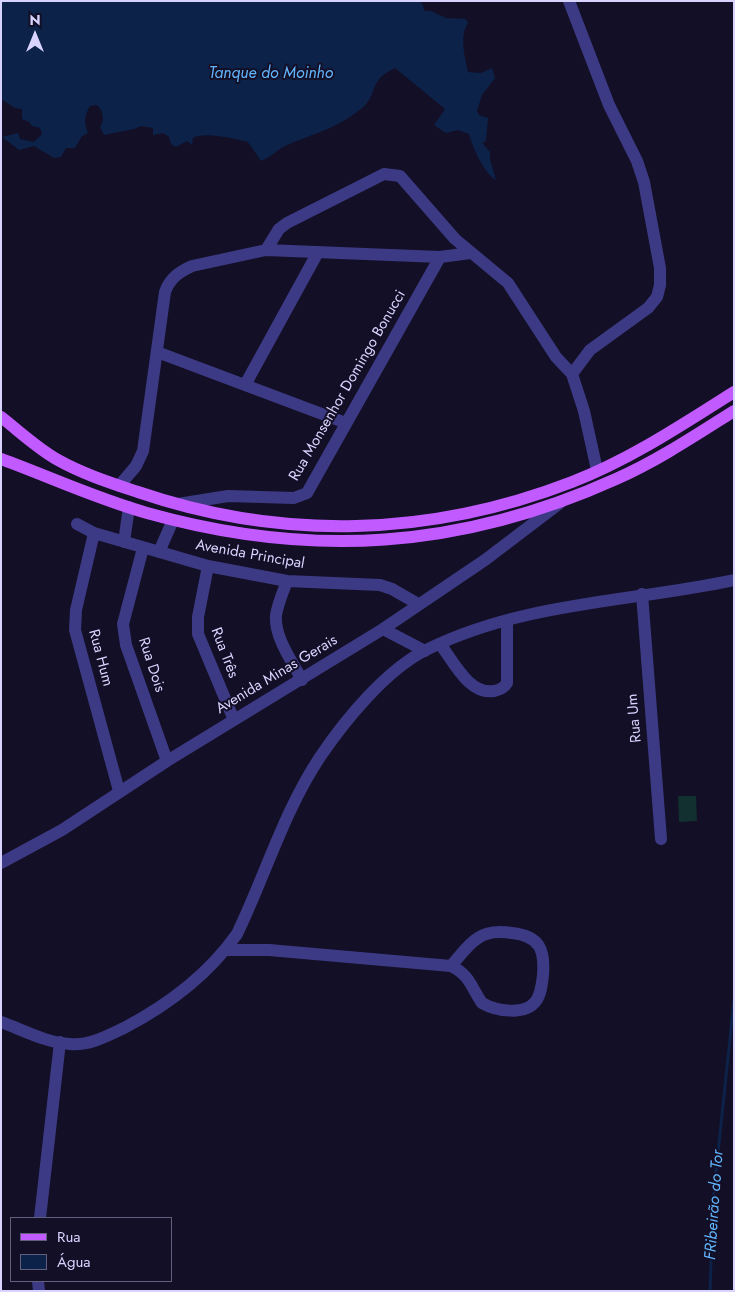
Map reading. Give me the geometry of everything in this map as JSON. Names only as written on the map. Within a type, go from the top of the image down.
[{"type":"main road","points":[[1,417],[56,459],[85,474],[119,486],[175,505],[220,515],[280,524],[325,528],[381,526],[429,521],[498,506],[573,482],[670,433],[734,392]]},
{"type":"main road","points":[[1,460],[129,507],[173,520],[227,532],[275,539],[368,542],[462,530],[560,502],[618,478],[663,454],[734,411]]},
{"type":"street","points":[[569,1],[609,105],[637,161],[644,182],[660,268],[660,285],[657,297],[648,308],[590,350],[572,374]]},
{"type":"street","points":[[266,250],[279,229],[287,223],[390,173],[400,176],[438,221],[470,253],[508,283],[556,357],[572,374],[597,470]]},
{"type":"street","points":[[119,486],[136,466],[143,451],[165,292],[173,278],[192,266],[266,250],[440,257],[470,253]]},
{"type":"street","points":[[245,385],[318,252]]},
{"type":"street","name":"Rua Monsenhor Domingo Bonucci","points":[[175,505],[228,496],[294,498],[302,496],[312,487],[440,257]]},
{"type":"street","points":[[157,352],[346,423]]},
{"type":"street","name":"Avenida Minas Gerais","points":[[1,863],[62,830],[167,761],[384,629],[485,560],[560,502]]},
{"type":"street","points":[[124,542],[129,507]]},
{"type":"street","points":[[159,552],[173,520]]},
{"type":"street","name":"Avenida Principal","points":[[76,524],[94,533],[208,566],[287,581],[380,585],[392,589],[418,604]]},
{"type":"street","name":"Rua Hum","points":[[94,533],[76,610],[75,630],[120,791]]},
{"type":"street","name":"Rua Dois","points":[[143,548],[123,624],[126,645],[167,761]]},
{"type":"street","name":"Rua Três","points":[[208,566],[198,617],[198,634],[234,720]]},
{"type":"street","points":[[1,1022],[65,1043],[88,1043],[154,1013],[179,995],[226,950],[237,934],[294,803],[320,757],[367,699],[391,675],[424,651],[507,620],[555,608],[734,580]]},
{"type":"street","points":[[287,581],[277,610],[276,624],[281,640],[302,680]]},
{"type":"street","name":"Rua Um","points":[[642,594],[661,839]]},
{"type":"street","points":[[440,644],[472,686],[485,692],[496,691],[504,688],[507,683],[507,620]]},
{"type":"street","points":[[384,629],[424,651]]},
{"type":"street","points":[[226,950],[269,950],[451,966],[462,971],[467,976],[482,1004],[499,1010],[526,1009],[537,1000],[541,989],[544,954],[536,942],[527,937],[510,932],[492,932],[475,940],[451,966]]},
{"type":"street","points":[[40,1217],[65,1043]]},
{"type":"green space","points":[[678,796],[696,796],[697,821],[679,822]]},
{"type":"water","name":"Tanque do Moinho","points":[[1,1],[421,1],[425,11],[431,11],[446,18],[466,19],[468,23],[463,40],[468,72],[481,73],[492,68],[495,78],[482,95],[477,111],[479,115],[488,118],[486,141],[482,143],[490,152],[496,180],[483,166],[469,134],[458,130],[446,133],[434,125],[445,109],[395,68],[380,78],[367,103],[354,115],[326,130],[287,145],[261,161],[248,142],[211,135],[197,136],[193,138],[192,145],[187,141],[176,147],[171,144],[169,137],[163,133],[153,135],[153,128],[141,126],[104,135],[100,127],[103,116],[97,105],[90,106],[86,116],[85,123],[88,133],[82,136],[75,148],[66,148],[61,157],[54,158],[34,146],[19,150],[2,137],[18,133],[20,139],[34,142],[42,134],[40,128],[32,126],[29,122],[22,119],[22,109],[15,108],[1,99]]},
{"type":"waterway","name":"FRibeirão do Tor","points":[[710,1291],[713,1201],[734,1000]]}]
